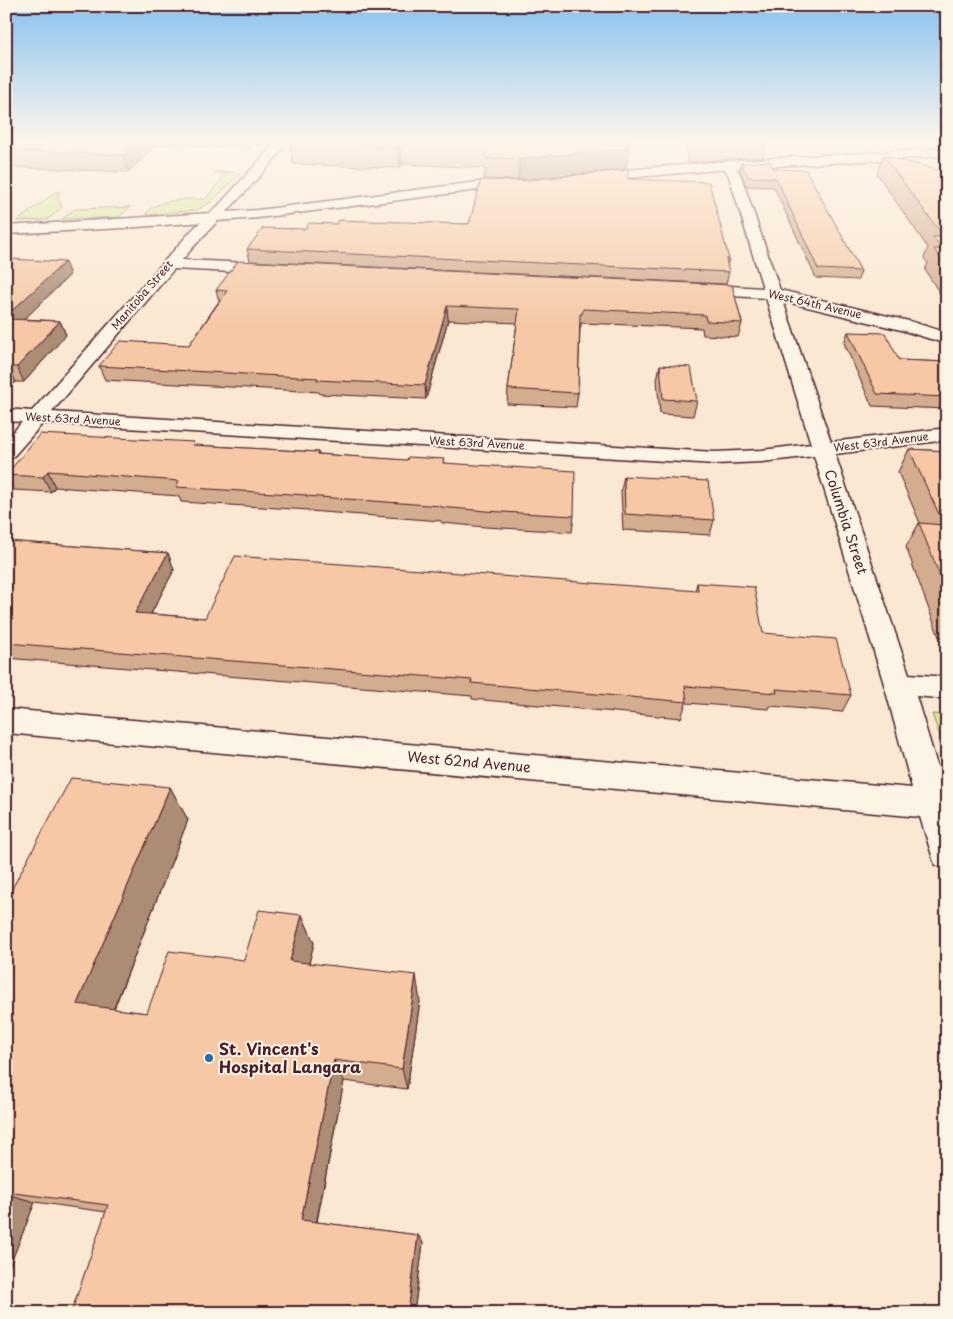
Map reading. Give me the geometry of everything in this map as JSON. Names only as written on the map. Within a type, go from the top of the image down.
[{"type":"street","name":"Manitoba Street","points":[[6,453],[197,233],[219,227],[224,208],[228,204]]},
{"type":"street","points":[[6,230],[219,227],[320,220],[433,204]]},
{"type":"street","name":"Columbia Street","points":[[743,204],[898,684],[947,854]]},
{"type":"street","points":[[6,244],[197,233]]},
{"type":"street","points":[[170,264],[285,269]]},
{"type":"street","name":"West 64th Avenue","points":[[681,288],[772,293],[907,326],[947,339]]},
{"type":"street","name":"West 63rd Avenue","points":[[6,415],[715,458],[762,456],[947,434]]},
{"type":"street","points":[[898,684],[947,688]]},
{"type":"street","name":"West 62nd Avenue","points":[[6,721],[932,804]]},
{"type":"green space","points":[[40,204],[60,204],[62,207],[47,220],[17,221]]},
{"type":"green space","points":[[208,204],[197,210],[147,215],[146,213],[151,208],[158,205]]},
{"type":"green space","points":[[130,207],[120,217],[62,219],[75,209]]},
{"type":"green space","points":[[932,714],[947,715],[947,756]]},
{"type":"building","points":[[475,204],[715,204],[729,259],[726,259],[729,272],[247,249],[263,228],[305,229],[309,223],[336,224],[338,220],[469,224]]},
{"type":"building","points":[[788,204],[824,204],[861,271],[818,269]]},
{"type":"building","points":[[919,204],[947,204],[947,268],[934,249],[941,249],[933,237],[944,237]]},
{"type":"building","points":[[10,259],[65,262],[6,316],[6,262]]},
{"type":"building","points":[[238,261],[732,285],[742,323],[706,321],[705,315],[583,309],[582,314],[580,314],[578,393],[508,389],[519,309],[447,306],[425,385],[99,366],[120,341],[189,345],[227,291],[216,290]]},
{"type":"building","points":[[6,319],[60,321],[17,367],[6,369]]},
{"type":"building","points":[[848,332],[885,333],[899,360],[947,362],[947,397],[877,394]]},
{"type":"building","points":[[660,365],[691,367],[697,401],[663,399]]},
{"type":"building","points":[[40,434],[194,442],[193,445],[318,452],[317,454],[407,460],[408,457],[444,459],[443,463],[575,471],[574,516],[485,511],[307,495],[176,487],[179,481],[48,471],[43,477],[6,475]]},
{"type":"building","points":[[909,449],[947,451],[947,594],[919,523],[944,525]]},
{"type":"building","points":[[624,476],[708,481],[714,520],[625,514]]},
{"type":"building","points":[[6,541],[168,553],[135,613],[205,618],[235,556],[698,591],[697,583],[754,587],[763,633],[836,639],[851,695],[776,689],[777,693],[685,686],[687,702],[471,683],[472,680],[6,643]]},
{"type":"building","name":"St. Vincent's Hospital Langara","points":[[71,778],[170,787],[77,1004],[147,1013],[169,951],[244,960],[259,910],[302,915],[290,961],[416,975],[402,1069],[334,1060],[301,1220],[418,1235],[408,1313],[71,1313],[108,1205],[6,1192],[6,900]]},
{"type":"place","name":"St. Vincent's Hospital Langara","points":[[209,1058]]}]
